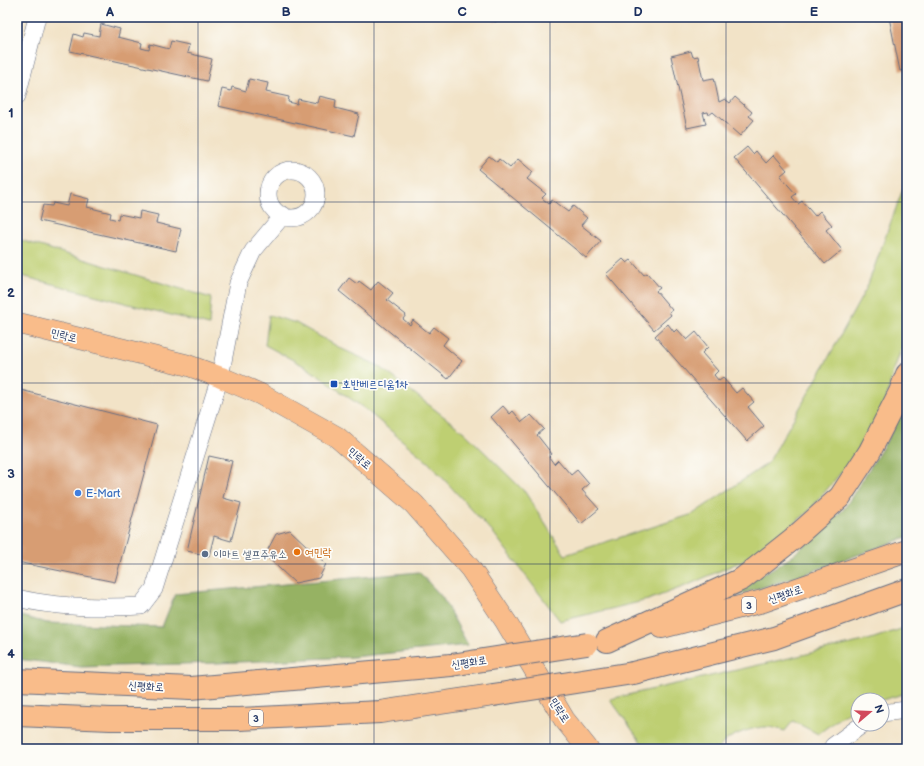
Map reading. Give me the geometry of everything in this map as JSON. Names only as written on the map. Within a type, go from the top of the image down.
[{"type":"highway","points":[[597,643],[742,579],[794,538],[840,497],[870,451],[904,383]]},
{"type":"highway","name":"신평화로","points":[[17,680],[191,688],[451,665],[597,643],[763,601],[907,551]]},
{"type":"highway","name":"3","points":[[17,715],[110,719],[239,719],[380,712],[633,673],[774,638],[907,590]]},
{"type":"main road","name":"민락로","points":[[17,323],[188,365],[260,394],[337,438],[414,504],[470,568],[506,622],[564,718],[588,749]]},
{"type":"street","points":[[17,96],[24,39],[37,17]]},
{"type":"street","points":[[17,598],[36,603],[108,608],[141,606],[154,589],[220,377],[238,283],[253,251],[283,215]]},
{"type":"street","points":[[890,712],[907,710]]},
{"type":"street","points":[[832,749],[852,732]]},
{"type":"green space","points":[[907,178],[907,333],[893,372],[883,411],[849,463],[808,512],[753,556],[688,585],[648,600],[560,621],[495,535],[429,463],[365,409],[306,367],[265,345],[269,315],[296,323],[342,349],[379,366],[465,433],[525,492],[565,555],[693,514],[768,463],[867,287]]},
{"type":"green space","points":[[17,239],[211,298],[209,325],[18,275]]},
{"type":"green space","points":[[907,399],[907,537],[805,574],[735,596],[738,589],[790,558],[844,509],[888,439]]},
{"type":"green space","points":[[419,572],[442,597],[468,645],[353,657],[217,663],[81,667],[17,659],[17,615],[47,623],[162,627],[175,594]]},
{"type":"green space","points":[[907,627],[907,693],[890,698],[890,692],[850,692],[850,712],[842,716],[818,734],[793,721],[785,731],[760,727],[740,733],[727,740],[719,749],[709,749],[707,747],[706,749],[646,749],[610,699],[868,640]]},
{"type":"building","points":[[492,17],[503,17],[495,22]]},
{"type":"building","points":[[889,17],[907,17],[907,69],[900,71]]},
{"type":"building","points":[[101,24],[120,29],[118,37],[142,43],[141,48],[149,50],[150,44],[169,49],[171,41],[189,45],[187,53],[212,59],[207,81],[70,51],[74,34],[83,37],[84,33],[99,36]]},
{"type":"building","points":[[691,51],[693,57],[698,56],[703,80],[714,78],[719,102],[725,99],[730,103],[735,97],[752,112],[749,116],[754,120],[740,136],[713,112],[709,115],[708,112],[703,113],[706,124],[687,128],[671,56]]},
{"type":"building","points":[[249,79],[268,83],[266,92],[289,97],[288,102],[297,104],[298,99],[317,103],[319,96],[336,100],[335,108],[359,114],[354,136],[218,106],[222,89],[231,91],[232,87],[246,91]]},
{"type":"building","points":[[747,147],[753,154],[756,151],[766,163],[774,155],[787,170],[780,176],[796,194],[792,197],[798,204],[802,201],[815,216],[820,211],[832,225],[826,230],[842,250],[825,264],[734,158]]},
{"type":"building","points":[[489,156],[497,162],[499,159],[510,168],[518,159],[533,172],[527,179],[546,194],[542,198],[549,204],[552,200],[568,212],[573,206],[587,218],[581,225],[601,241],[586,258],[478,169]]},
{"type":"building","points":[[70,194],[89,199],[87,207],[111,213],[110,218],[118,220],[119,214],[139,218],[140,211],[158,215],[156,223],[181,229],[176,251],[39,221],[43,205],[52,206],[53,203],[67,206]]},
{"type":"building","points":[[623,259],[627,263],[631,260],[644,275],[647,273],[660,288],[656,291],[672,310],[669,312],[671,315],[654,330],[606,274]]},
{"type":"building","points":[[349,278],[357,284],[359,281],[371,290],[378,281],[393,293],[387,300],[406,315],[403,319],[410,325],[413,320],[429,333],[434,327],[448,338],[443,345],[462,361],[448,379],[339,291]]},
{"type":"building","points":[[668,324],[674,332],[677,329],[687,340],[696,332],[708,347],[702,353],[718,371],[714,375],[719,381],[723,378],[736,393],[742,388],[754,402],[748,407],[764,426],[747,441],[655,336]]},
{"type":"building","name":"E-Mart","points":[[17,389],[157,425],[115,582],[17,562]]},
{"type":"building","points":[[503,406],[510,414],[513,411],[522,422],[531,415],[544,429],[537,435],[552,454],[549,457],[554,464],[558,460],[571,475],[577,470],[589,484],[582,490],[599,509],[581,524],[491,417]]},
{"type":"building","points":[[209,456],[232,461],[223,498],[241,503],[231,541],[214,536],[209,556],[187,551]]},
{"type":"building","points":[[290,530],[326,564],[319,578],[295,583],[265,555],[276,534]]},
{"type":"place","name":"호반베르디움1차","points":[[334,384]]},
{"type":"place","name":"E-Mart","points":[[78,493]]},
{"type":"place","name":"여민락","points":[[297,552]]},
{"type":"place","name":"이마트 셀프주유소","points":[[205,554]]}]
